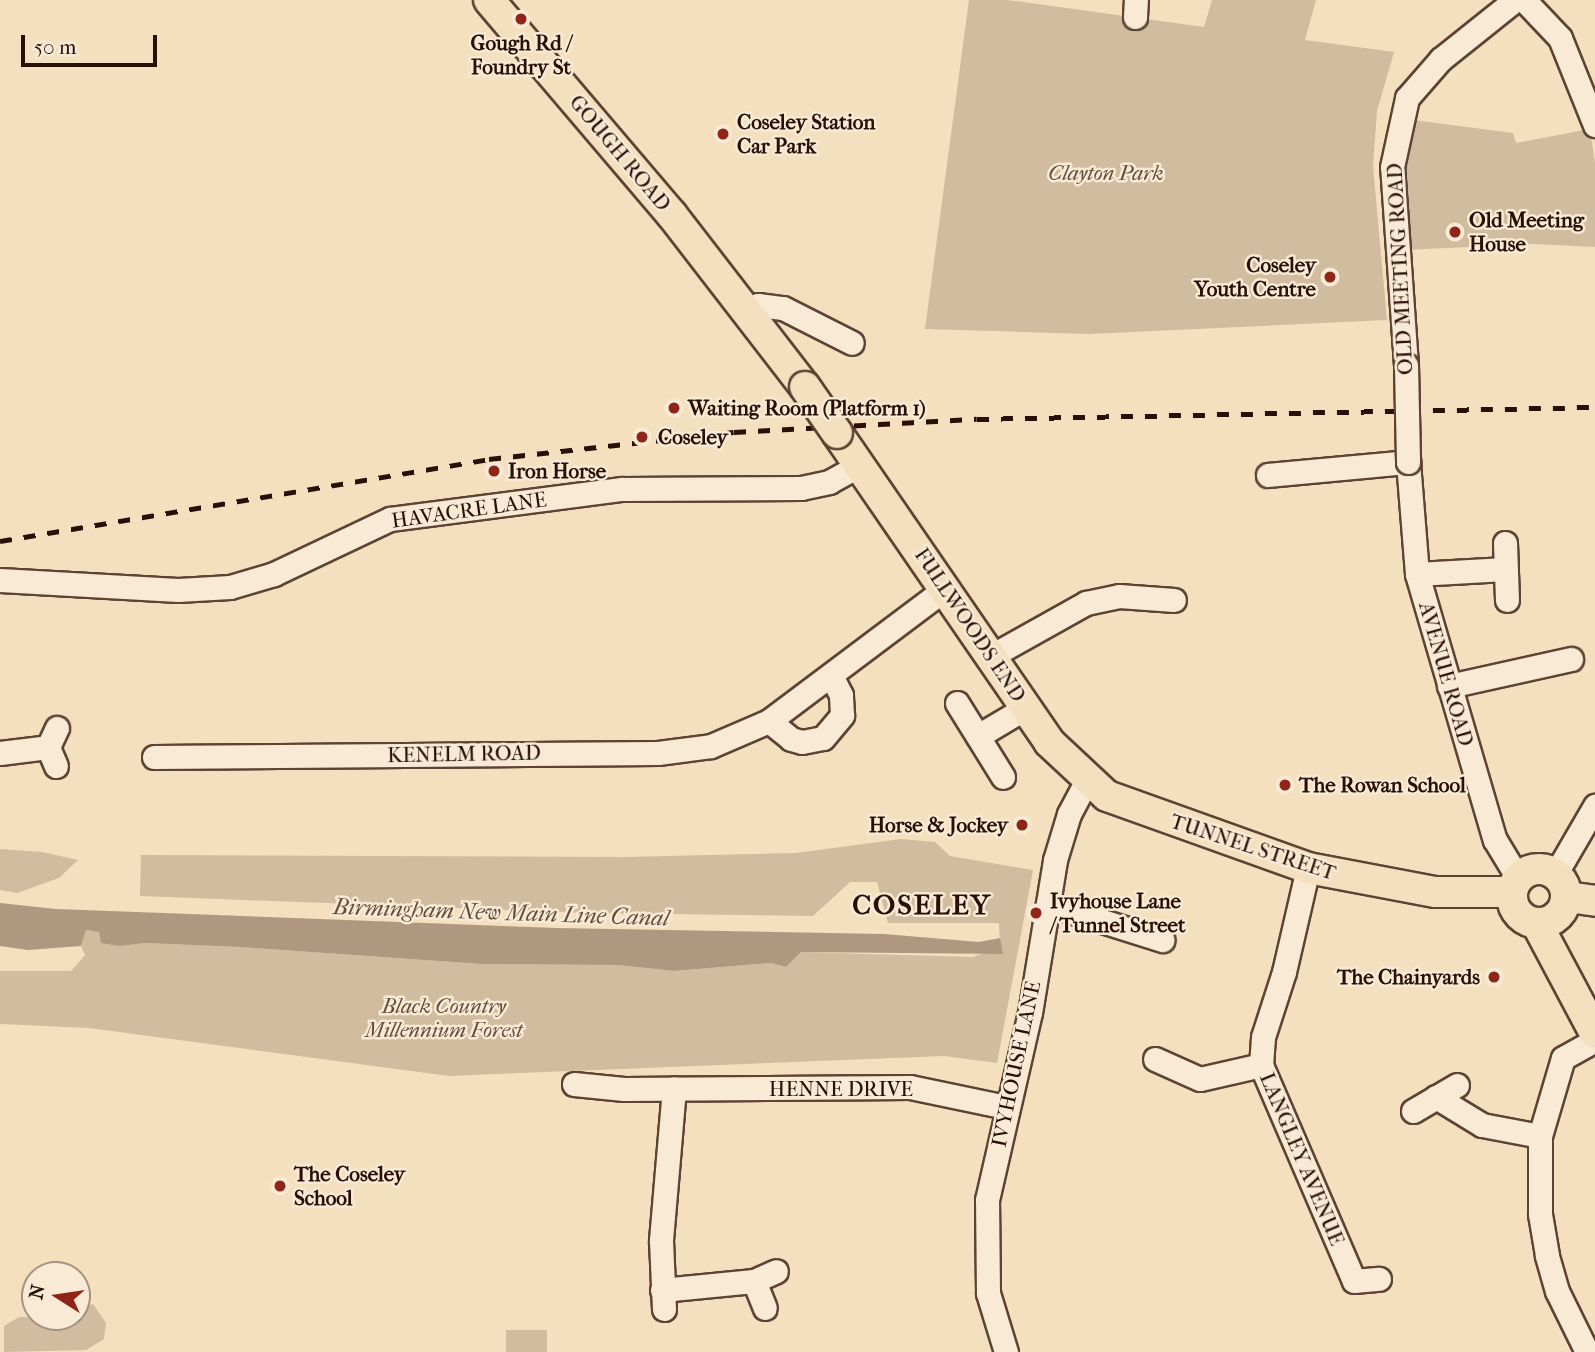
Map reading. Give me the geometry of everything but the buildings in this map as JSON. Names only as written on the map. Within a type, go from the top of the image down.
[{"type":"main road","name":"GOUGH ROAD","points":[[495,2],[747,310],[861,464]]},
{"type":"main road","name":"FULLWOODS END","points":[[861,464],[993,655],[1049,742],[1087,780]]},
{"type":"main road","name":"TUNNEL STREET","points":[[1087,780],[1107,796],[1164,820],[1308,868],[1435,892],[1514,885],[1537,868],[1573,890]]},
{"type":"main road","points":[[1514,885],[1514,909],[1522,918],[1537,924],[1556,919],[1573,890]]},
{"type":"main road","points":[[1537,924],[1595,1033]]},
{"type":"street","name":"OLD MEETING ROAD","points":[[1408,462],[1405,365],[1392,167],[1407,98],[1441,59],[1515,0]]},
{"type":"street","points":[[1524,0],[1560,37],[1595,125]]},
{"type":"street","points":[[747,310],[758,305],[783,308],[852,343]]},
{"type":"street","points":[[1268,475],[1408,462]]},
{"type":"street","name":"AVENUE ROAD","points":[[1408,462],[1417,574],[1495,840],[1514,885]]},
{"type":"street","name":"HAVACRE LANE","points":[[0,580],[178,590],[230,587],[274,574],[390,519],[622,489],[801,488],[828,482],[861,464]]},
{"type":"street","points":[[1505,543],[1507,600]]},
{"type":"street","points":[[1417,574],[1505,569]]},
{"type":"street","name":"KENELM ROAD","points":[[154,757],[658,752],[711,746],[769,720],[947,588]]},
{"type":"street","points":[[993,655],[1086,603],[1119,596],[1174,600]]},
{"type":"street","points":[[1449,686],[1571,659]]},
{"type":"street","points":[[769,720],[783,734],[802,742],[823,738],[842,715],[841,695],[831,675]]},
{"type":"street","points":[[957,703],[1003,777]]},
{"type":"street","points":[[978,736],[1025,708]]},
{"type":"street","points":[[0,753],[54,747]]},
{"type":"street","name":"IVYHOUSE LANE","points":[[1006,1352],[992,1312],[985,1244],[987,1200],[1006,1107],[1030,1013],[1048,904],[1069,814],[1087,780]]},
{"type":"street","points":[[1573,890],[1595,806]]},
{"type":"street","name":"LANGLEY AVENUE","points":[[1308,868],[1284,972],[1263,1037],[1261,1065],[1354,1280],[1379,1279]]},
{"type":"street","points":[[1048,904],[1162,940]]},
{"type":"street","points":[[1587,1352],[1557,1291],[1546,1255],[1540,1214],[1540,1136],[1563,1058],[1595,1040]]},
{"type":"street","points":[[1163,1057],[1200,1079],[1261,1065]]},
{"type":"street","name":"HENNE DRIVE","points":[[574,1084],[674,1089],[910,1087],[1006,1107]]},
{"type":"street","points":[[1413,1111],[1457,1085]]},
{"type":"street","points":[[674,1089],[660,1240],[663,1299],[754,1281],[776,1271]]},
{"type":"street","points":[[1436,1097],[1482,1125],[1540,1136]]},
{"type":"street","points":[[754,1281],[765,1308]]},
{"type":"green space","name":"Clayton Park","points":[[969,0],[1008,0],[1204,27],[1212,0],[1316,0],[1305,40],[1394,52],[1377,111],[1373,166],[1387,320],[1089,334],[925,329]]},
{"type":"green space","points":[[1406,119],[1513,133],[1516,143],[1590,129],[1595,163],[1595,247],[1534,244],[1405,250],[1401,167]]},
{"type":"green space","name":"Black Country Millennium Forest","points":[[901,839],[935,842],[950,856],[1033,870],[997,1063],[944,1056],[449,1076],[89,1028],[0,1024],[0,971],[71,971],[85,955],[81,946],[86,930],[99,931],[120,946],[145,943],[240,947],[481,964],[618,965],[674,971],[771,963],[786,967],[801,952],[973,957],[1000,947],[999,923],[888,923],[877,882],[850,882],[813,916],[586,913],[140,896],[141,855],[624,857],[796,853]]},
{"type":"green space","points":[[0,849],[42,852],[78,860],[59,878],[17,893],[0,890]]},
{"type":"green space","points":[[91,1305],[106,1323],[104,1339],[86,1350],[4,1352],[4,1326],[19,1317],[21,1331],[91,1331]]},
{"type":"green space","points":[[506,1330],[547,1330],[547,1352],[506,1352]]},
{"type":"shaded area","points":[[0,903],[56,909],[557,928],[884,934],[979,942],[1000,938],[1003,954],[801,952],[786,967],[771,963],[674,971],[618,965],[481,964],[240,947],[145,943],[120,946],[101,943],[99,932],[86,930],[81,946],[28,950],[0,946]]},
{"type":"railway","points":[[0,541],[489,459],[734,432],[977,419],[1595,407]]},
{"type":"place","name":"Gough Rd / Foundry St","points":[[521,19]]},
{"type":"place","name":"Coseley Station Car Park","points":[[723,134]]},
{"type":"place","name":"Old Meeting House","points":[[1455,232]]},
{"type":"place","name":"Coseley Youth Centre","points":[[1330,277]]},
{"type":"place","name":"Waiting Room (Platform 1)","points":[[674,408]]},
{"type":"place","name":"Coseley","points":[[642,437]]},
{"type":"place","name":"Iron Horse","points":[[494,471]]},
{"type":"place","name":"The Rowan School","points":[[1285,785]]},
{"type":"place","name":"Horse & Jockey","points":[[1022,825]]},
{"type":"place","name":"Ivyhouse Lane / Tunnel Street","points":[[1036,913]]},
{"type":"place","name":"The Chainyards","points":[[1494,977]]},
{"type":"place","name":"The Coseley School","points":[[280,1186]]},
{"type":"district","name":"COSELEY","points":[[922,905]]},
{"type":"water label","name":"Birmingham New Main Line Canal","points":[[501,913]]}]
